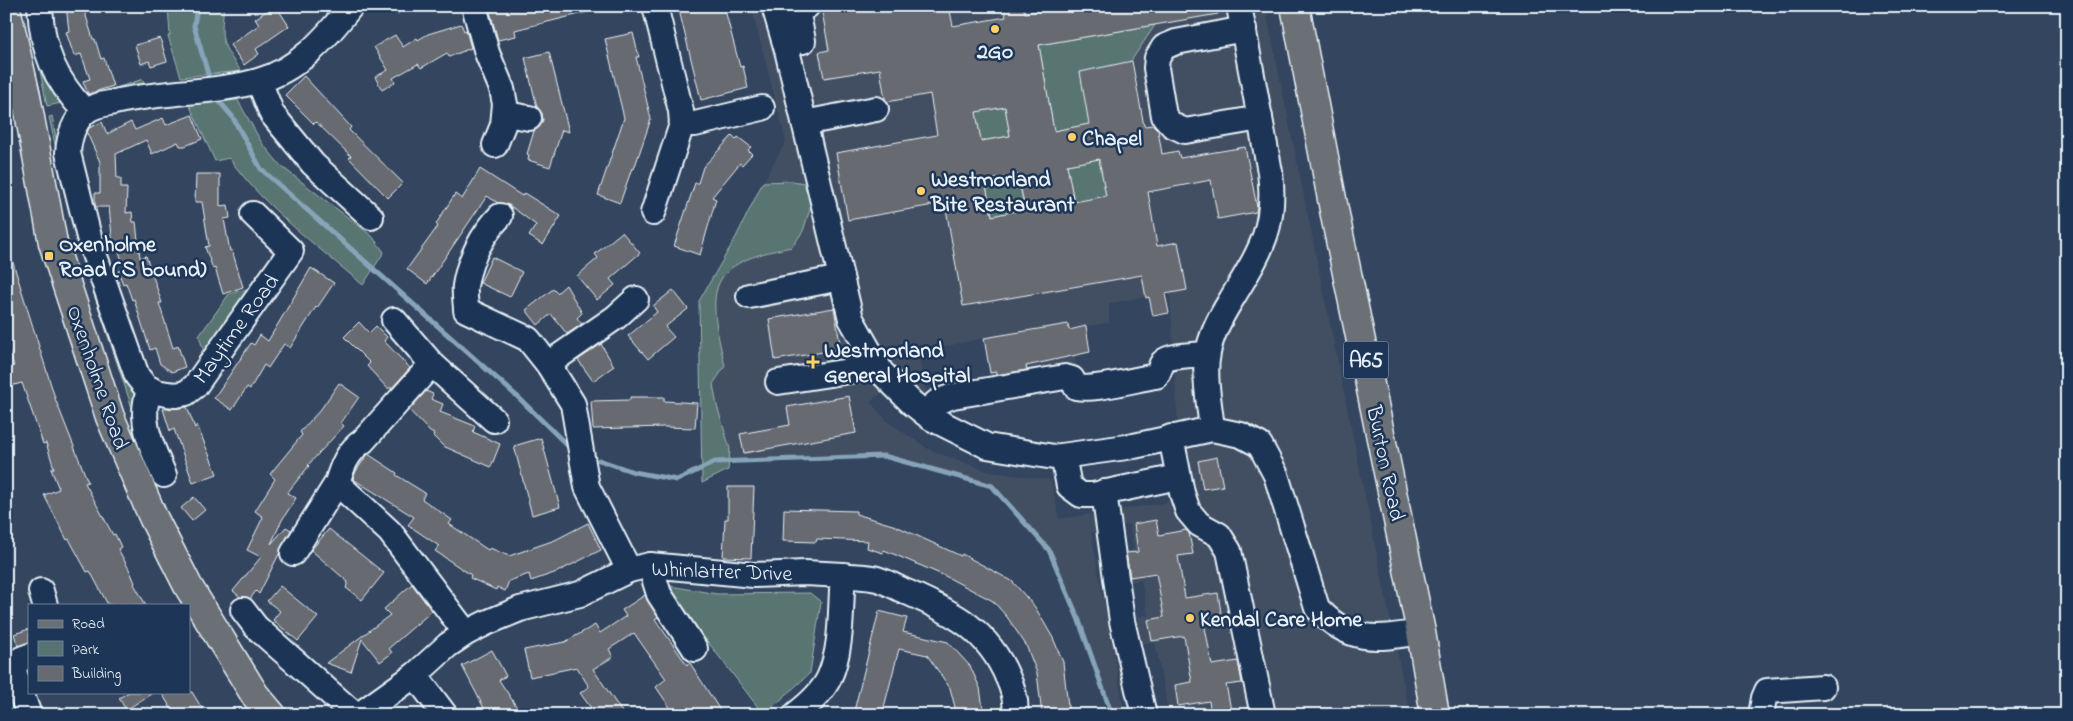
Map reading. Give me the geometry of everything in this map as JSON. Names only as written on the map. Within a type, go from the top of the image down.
[{"type":"main road","name":"Burton Road","points":[[1295,6],[1336,220],[1421,632],[1435,715]]},
{"type":"main road","name":"Oxenholme Road","points":[[6,8],[27,103],[53,243],[110,417],[153,517],[188,586],[250,688],[272,715]]},
{"type":"street","points":[[40,6],[43,38],[51,62],[65,89],[86,112]]},
{"type":"street","points":[[164,475],[152,448],[146,427],[144,413],[150,389],[141,382],[131,364],[91,245],[68,153],[69,142],[74,128],[86,112],[103,104],[125,99],[228,87],[258,81],[297,63],[317,46],[351,6]]},
{"type":"street","points":[[474,6],[487,53],[502,89],[506,114],[495,145]]},
{"type":"street","points":[[653,212],[682,124],[681,111],[655,6]]},
{"type":"street","points":[[774,6],[851,318],[881,372],[912,404],[925,413],[987,446],[1054,457],[1134,446],[1212,429],[1240,434],[1260,445],[1276,475],[1317,608],[1330,622],[1349,633],[1367,636],[1389,636],[1421,632]]},
{"type":"street","points":[[803,41],[797,9],[807,6]]},
{"type":"street","points":[[1212,429],[1207,354],[1219,321],[1261,247],[1272,214],[1274,196],[1239,6]]},
{"type":"street","points":[[1244,30],[1176,42],[1164,47],[1157,58],[1156,68],[1162,106],[1164,116],[1172,125],[1185,131],[1260,118]]},
{"type":"street","points":[[258,81],[272,114],[313,164],[371,217]]},
{"type":"street","points":[[682,124],[695,124],[762,108]]},
{"type":"street","points":[[804,123],[876,108]]},
{"type":"street","points":[[506,114],[529,118]]},
{"type":"street","name":"Maytime Road","points":[[150,389],[176,395],[186,393],[195,386],[290,251],[253,214]]},
{"type":"street","points":[[500,216],[487,229],[474,256],[465,287],[466,310],[479,325],[494,322],[528,339],[548,364],[573,404],[587,487],[639,568],[659,594],[695,649]]},
{"type":"street","points":[[749,296],[841,278]]},
{"type":"street","points":[[548,364],[616,316],[636,299]]},
{"type":"street","points":[[394,320],[432,364],[494,420]]},
{"type":"street","points":[[925,413],[937,402],[953,396],[1064,377],[1072,379],[1076,387],[1082,388],[1156,376],[1160,371],[1161,364],[1167,358],[1207,354]]},
{"type":"street","points":[[293,553],[337,483],[340,472],[352,448],[363,441],[432,364]]},
{"type":"street","points":[[778,382],[856,370],[877,364]]},
{"type":"street","points":[[1171,438],[1178,477],[1188,511],[1199,524],[1220,535],[1229,551],[1263,715]]},
{"type":"street","points":[[1063,456],[1069,486],[1081,495],[1178,477]]},
{"type":"street","points":[[337,483],[390,532],[466,633]]},
{"type":"street","points":[[1104,492],[1122,621],[1144,715]]},
{"type":"street","name":"Whinlatter Drive","points":[[360,715],[415,674],[448,645],[466,633],[520,609],[580,594],[639,568],[754,575],[805,573],[877,579],[930,602],[966,622],[987,641],[1003,665],[1012,688],[1016,708],[1015,715]]},
{"type":"street","points":[[795,715],[811,703],[828,679],[837,650],[843,576]]},
{"type":"street","points":[[243,610],[256,627],[355,715]]},
{"type":"street","points":[[22,666],[27,714]]},
{"type":"street","points":[[415,674],[444,715]]},
{"type":"street","points":[[1761,715],[1767,690],[1823,687]]},
{"type":"shaded area","name":"Westmorland General Hospital","points":[[751,6],[1265,6],[1408,706],[1333,715],[1169,715],[1155,642],[1142,644],[1137,617],[1148,615],[1141,580],[1127,582],[1122,552],[1134,549],[1129,524],[1091,532],[1125,715],[1115,715],[1078,618],[1049,550],[992,486],[884,456],[715,462],[699,301],[736,237],[786,141]],"holes":[[[1170,293],[1182,493],[1164,503],[1059,519],[1051,480],[990,472],[930,450],[888,422],[870,402],[893,384],[931,418],[918,352],[984,338],[991,382],[1077,368],[1069,328],[1109,323],[1109,303]]]},
{"type":"green space","points":[[27,6],[32,6],[67,102],[47,106]]},
{"type":"green space","points":[[168,6],[224,6],[222,34],[229,54],[241,71],[181,77],[168,36],[170,35]]},
{"type":"green space","points":[[364,6],[396,9],[399,14],[372,8],[364,12],[353,24],[350,22]]},
{"type":"green space","points":[[1155,25],[1089,124],[1054,131],[1039,45]]},
{"type":"green space","points":[[143,79],[146,90],[98,94]]},
{"type":"green space","points":[[236,97],[262,143],[281,166],[372,236],[384,252],[363,285],[275,210],[229,158],[215,161],[188,102],[215,99],[217,101]]},
{"type":"green space","points":[[1005,107],[1010,136],[981,141],[976,112]]},
{"type":"green space","points":[[52,116],[72,220],[92,287],[125,380],[140,390],[134,414],[76,240],[49,117]]},
{"type":"green space","points":[[1099,159],[1106,196],[1087,200],[1072,246],[1073,197],[1067,165]]},
{"type":"green space","points":[[1018,175],[1023,202],[1039,251],[1008,213],[992,216],[985,181]]},
{"type":"green space","points":[[792,181],[804,183],[811,206],[803,231],[792,247],[764,253],[743,261],[728,271],[719,283],[715,298],[715,316],[725,366],[713,384],[717,406],[730,449],[728,470],[702,483],[699,301],[736,237],[763,182]]},
{"type":"green space","points":[[253,287],[208,355],[201,372],[193,380],[180,386],[179,381],[190,374],[203,349],[199,336],[229,294]]},
{"type":"green space","points":[[664,585],[717,594],[810,593],[821,602],[810,673],[764,715]]},
{"type":"building","points":[[66,6],[83,6],[93,39],[95,39],[101,59],[104,58],[113,86],[88,94],[83,81],[90,79],[81,54],[74,56],[66,32],[69,31]]},
{"type":"building","points":[[273,6],[276,6],[289,26],[256,49],[259,54],[244,65],[230,45],[259,25],[255,19]]},
{"type":"building","points":[[509,6],[587,6],[588,12],[515,30],[516,36],[498,40],[490,12]]},
{"type":"building","points":[[678,6],[724,6],[740,67],[743,66],[748,88],[701,100]]},
{"type":"building","points":[[821,6],[949,6],[953,26],[1006,17],[1004,6],[1023,6],[1025,13],[1066,6],[1217,6],[1218,14],[1039,45],[1054,131],[1089,124],[1080,72],[1132,61],[1144,126],[1153,125],[1158,130],[1162,154],[1178,151],[1180,158],[1245,147],[1257,207],[1256,212],[1218,219],[1211,180],[1148,192],[1157,246],[1178,242],[1187,290],[1165,294],[1169,313],[1153,316],[1149,297],[1146,298],[1142,275],[963,306],[945,203],[848,220],[836,153],[937,135],[930,94],[887,102],[880,69],[824,78],[819,52],[829,50]],"holes":[[[1005,107],[1010,136],[981,141],[976,112]],[[1099,159],[1106,196],[1074,202],[1067,165]],[[1018,175],[1025,209],[992,216],[985,181]]]},
{"type":"building","points":[[461,24],[464,31],[466,30],[471,48],[449,57],[447,53],[421,68],[418,64],[393,78],[395,82],[382,90],[375,77],[388,70],[374,47],[395,35],[403,47],[417,38],[418,40],[428,34]]},
{"type":"building","points":[[633,33],[639,57],[636,57],[651,119],[620,203],[598,195],[624,118],[605,39]]},
{"type":"building","points":[[160,38],[167,61],[151,66],[149,61],[141,64],[135,45]]},
{"type":"building","points":[[549,52],[569,132],[562,130],[550,167],[528,160],[529,155],[527,154],[534,131],[543,120],[542,113],[537,107],[525,58]]},
{"type":"building","points":[[304,76],[351,127],[349,130],[403,183],[388,198],[349,158],[351,156],[316,122],[314,124],[285,95]]},
{"type":"building","points":[[192,115],[202,139],[185,146],[180,146],[178,142],[152,154],[146,140],[116,154],[117,178],[121,178],[121,188],[127,188],[126,213],[132,212],[133,222],[136,222],[140,258],[146,256],[162,303],[159,303],[173,348],[178,346],[185,367],[172,372],[160,364],[155,348],[150,350],[134,299],[132,300],[126,283],[123,284],[118,271],[125,269],[117,246],[113,246],[109,207],[96,207],[95,205],[95,193],[100,193],[100,162],[87,133],[89,128],[102,122],[107,134],[131,122],[135,130],[163,118],[166,125]]},
{"type":"building","points":[[732,136],[736,140],[738,137],[751,147],[748,150],[752,154],[742,165],[740,163],[712,197],[716,199],[700,255],[674,246],[695,183],[698,183],[703,167]]},
{"type":"building","points":[[480,169],[522,196],[524,193],[561,216],[543,245],[529,236],[536,225],[509,205],[498,203],[487,196],[427,284],[407,269],[438,226],[436,224],[455,194],[462,199]]},
{"type":"building","points":[[196,174],[220,174],[220,206],[228,205],[230,218],[224,219],[230,251],[232,250],[243,287],[223,294],[215,268],[213,269],[205,247],[209,246],[202,202],[195,202]]},
{"type":"building","points":[[622,232],[640,253],[610,279],[615,285],[597,300],[577,276],[598,258],[595,254]]},
{"type":"building","points":[[10,253],[56,401],[88,482],[85,483],[113,535],[115,534],[121,547],[118,549],[145,604],[107,604],[90,571],[87,572],[69,539],[67,540],[44,495],[59,489],[51,469],[54,468],[46,443],[43,444],[22,383],[6,387],[6,368],[14,366],[6,341],[6,254]]},
{"type":"building","points":[[492,257],[522,272],[510,297],[480,283]]},
{"type":"building","points":[[311,268],[334,283],[290,348],[284,344],[268,368],[264,365],[250,389],[247,387],[232,410],[214,398],[251,343],[254,345],[260,335],[268,341]]},
{"type":"building","points":[[566,285],[582,313],[577,318],[582,324],[567,334],[551,314],[538,325],[526,310],[553,289],[557,293]]},
{"type":"building","points":[[673,290],[688,309],[665,327],[674,337],[648,359],[628,336],[657,312],[653,306]]},
{"type":"building","points":[[834,308],[841,349],[775,360],[769,319]]},
{"type":"building","points":[[359,322],[369,333],[376,326],[387,337],[384,341],[410,368],[392,388],[387,388],[367,366],[370,363],[344,337]]},
{"type":"building","points":[[1068,324],[1069,330],[1086,326],[1090,352],[1026,366],[1027,370],[996,375],[996,372],[990,373],[984,338]]},
{"type":"building","points":[[601,344],[614,366],[593,381],[578,360]]},
{"type":"building","points":[[339,383],[359,397],[341,423],[344,426],[308,465],[287,493],[296,498],[282,520],[271,544],[286,527],[291,530],[259,594],[256,591],[250,599],[240,597],[233,591],[261,557],[247,550],[263,517],[255,511],[275,479],[270,474],[302,435],[300,432],[321,409]]},
{"type":"building","points":[[426,391],[433,394],[431,399],[443,404],[440,412],[475,426],[473,432],[500,444],[491,467],[443,446],[433,436],[434,434],[409,410]]},
{"type":"building","points":[[849,396],[856,433],[744,453],[740,434],[790,425],[787,407]]},
{"type":"building","points":[[630,397],[664,397],[664,401],[697,403],[695,428],[593,429],[591,401],[630,400]]},
{"type":"building","points":[[187,407],[195,428],[197,425],[217,474],[193,483],[174,429],[170,431],[163,409]]},
{"type":"building","points":[[541,438],[560,507],[532,515],[514,446]]},
{"type":"building","points":[[368,454],[397,473],[396,475],[425,493],[422,499],[452,520],[449,524],[488,550],[490,548],[509,556],[555,540],[588,523],[601,550],[557,572],[531,581],[529,574],[509,581],[505,591],[497,587],[496,590],[470,578],[471,575],[435,551],[439,546],[408,525],[414,517],[353,479],[356,471]]},
{"type":"building","points":[[1217,457],[1223,486],[1203,489],[1198,461]]},
{"type":"building","points":[[728,487],[754,487],[751,558],[723,557],[725,519],[728,519]]},
{"type":"building","points":[[194,497],[205,510],[192,521],[181,508]]},
{"type":"building","points":[[784,509],[856,511],[856,514],[896,526],[961,556],[962,554],[1012,581],[1035,607],[1053,638],[1063,662],[1069,715],[1042,715],[1037,673],[1026,645],[1007,617],[993,601],[945,576],[884,550],[883,553],[867,548],[868,541],[817,539],[816,542],[783,541]]},
{"type":"building","name":"Kendal Care Home","points":[[1156,520],[1159,535],[1186,530],[1189,533],[1193,554],[1178,556],[1185,598],[1218,593],[1222,619],[1204,622],[1212,665],[1238,661],[1242,683],[1226,685],[1232,715],[1211,715],[1209,701],[1178,706],[1175,685],[1192,682],[1184,636],[1152,641],[1148,620],[1164,617],[1156,573],[1130,577],[1126,553],[1138,552],[1134,524]]},
{"type":"building","points":[[329,529],[384,573],[362,600],[346,588],[348,582],[311,550]]},
{"type":"building","points":[[412,584],[432,611],[389,648],[392,653],[380,662],[362,639],[351,672],[326,663],[390,615],[384,609]]},
{"type":"building","points":[[280,586],[318,617],[298,641],[273,620],[280,611],[267,601]]},
{"type":"building","points":[[645,595],[658,617],[655,619],[687,665],[690,663],[723,715],[675,715],[656,687],[666,679],[634,633],[609,649],[613,657],[593,669],[624,715],[596,715],[580,693],[589,687],[577,667],[530,677],[524,650],[565,642],[595,625],[600,633],[626,616],[622,610]]},
{"type":"building","points":[[879,611],[907,618],[903,632],[948,642],[970,666],[980,688],[984,715],[957,715],[950,688],[927,655],[899,649],[882,715],[853,715]]},
{"type":"building","points":[[28,629],[28,643],[18,646],[14,634]]},
{"type":"building","points":[[492,650],[506,676],[499,680],[522,715],[490,715],[484,708],[462,666]]},
{"type":"building","points":[[192,692],[206,715],[175,715],[162,694],[190,694]]},
{"type":"building","points":[[126,694],[151,694],[126,710],[119,698]]},
{"type":"waterway","points":[[197,6],[194,26],[208,74]]},
{"type":"waterway","points":[[218,100],[232,116],[261,169],[520,399],[568,446]]},
{"type":"waterway","points":[[599,460],[634,472],[677,480],[715,462],[884,456],[992,486],[1049,550],[1078,618],[1112,715]]},
{"type":"place","name":"2Go","points":[[995,29]]},
{"type":"place","name":"Chapel","points":[[1072,137]]},
{"type":"place","name":"Westmorland Bite Restaurant","points":[[921,191]]},
{"type":"place","name":"Oxenholme Road (S bound)","points":[[49,256]]},
{"type":"place","name":"Westmorland General Hospital","points":[[813,362]]},
{"type":"place","name":"Kendal Care Home","points":[[1190,618]]}]
